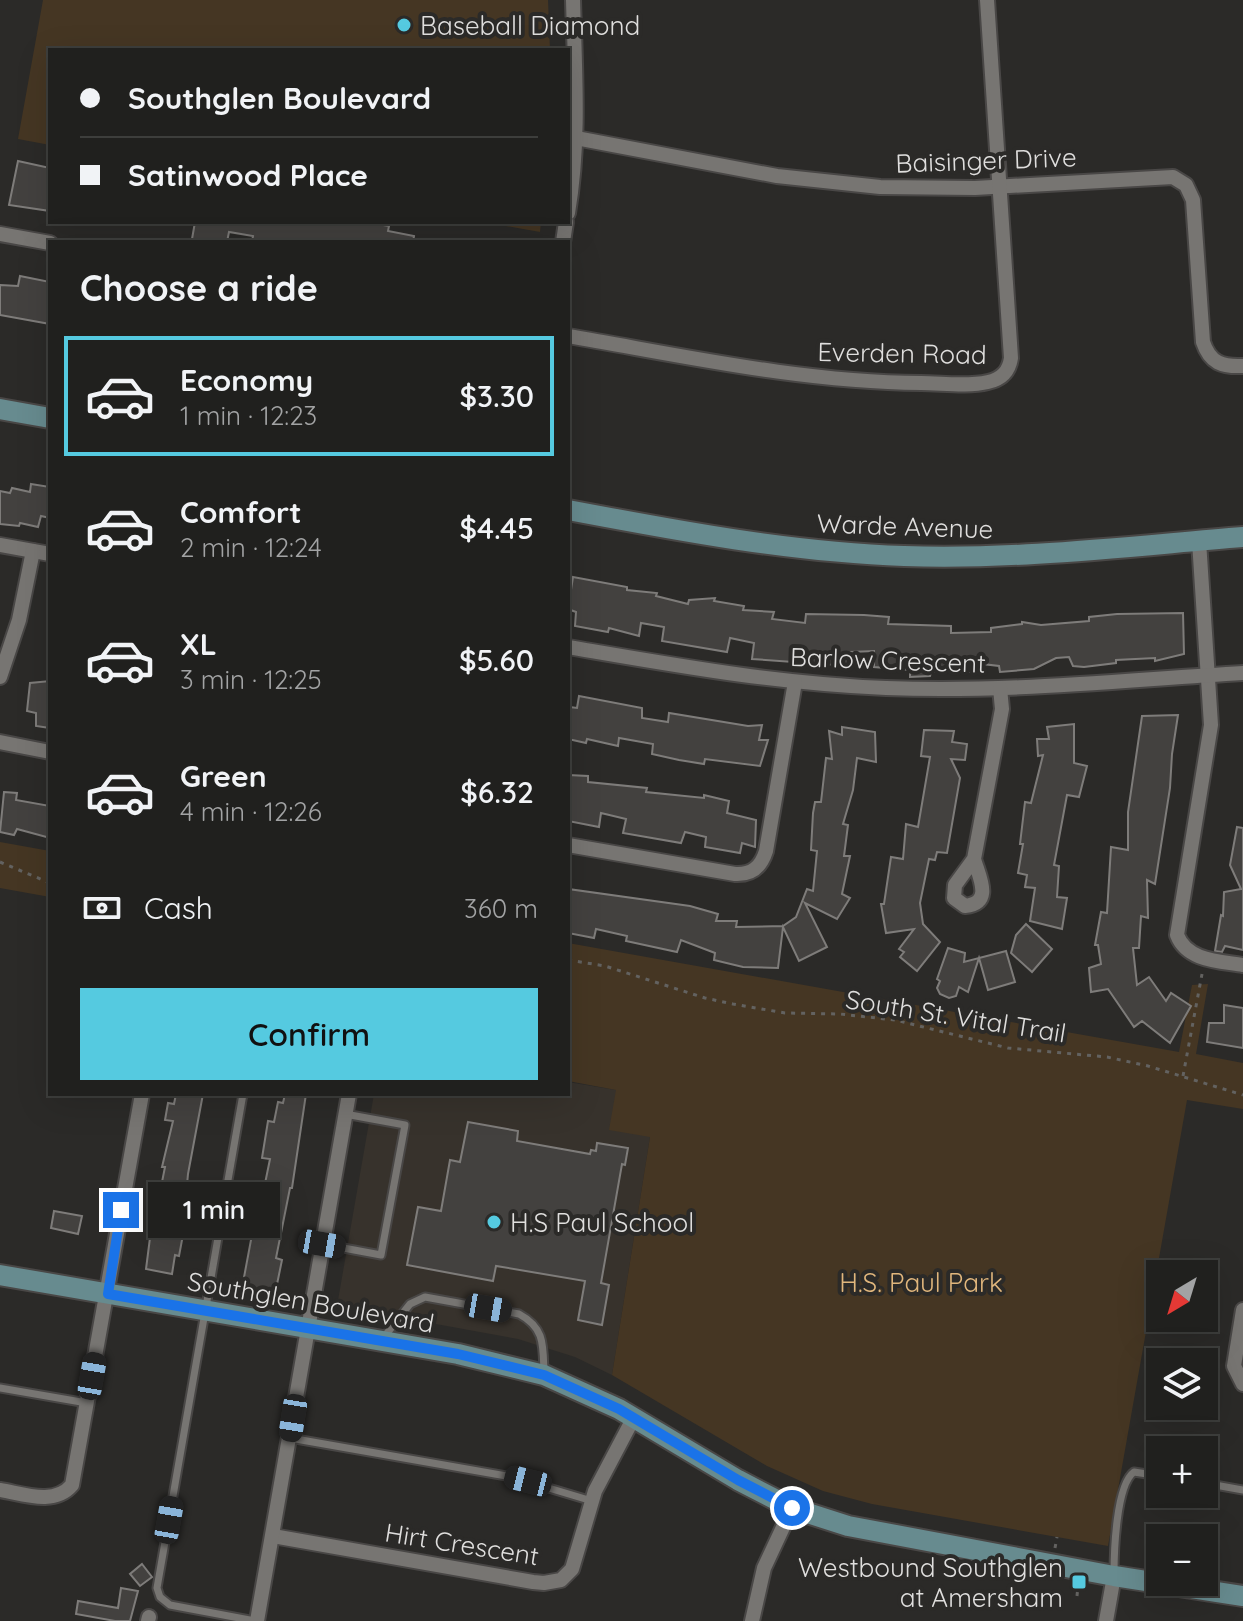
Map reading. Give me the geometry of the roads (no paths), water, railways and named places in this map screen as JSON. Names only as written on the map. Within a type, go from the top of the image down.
[{"type":"street","points":[[570,202],[574,180],[577,81],[573,0]]},
{"type":"street","name":"Everden Road","points":[[570,336],[807,376],[911,383],[979,383],[998,379],[1009,368],[1011,358],[987,0]]},
{"type":"street","name":"Baisinger Drive","points":[[576,138],[819,182],[880,187],[1000,187],[1164,176],[1180,180],[1193,200],[1203,342],[1209,357],[1216,362],[1223,366],[1243,366]]},
{"type":"street","points":[[0,234],[48,243]]},
{"type":"street","points":[[0,409],[48,418]]},
{"type":"street","name":"Warde Avenue","points":[[570,510],[751,542],[906,556],[991,556],[1243,537]]},
{"type":"street","points":[[1199,541],[1209,675],[1209,747],[1177,929],[1182,945],[1200,957],[1243,965]]},
{"type":"street","points":[[0,545],[48,554]]},
{"type":"street","points":[[0,677],[19,620],[33,551]]},
{"type":"street","name":"Barlow Crescent","points":[[570,647],[715,672],[795,682],[886,688],[1000,688],[1243,673]]},
{"type":"street","points":[[570,845],[735,874],[744,875],[755,870],[766,851],[795,682]]},
{"type":"street","points":[[974,859],[1002,709],[1000,688]]},
{"type":"street","points":[[0,742],[48,752]]},
{"type":"street","points":[[0,1490],[51,1498],[67,1491],[76,1474],[142,1096]]},
{"type":"street","points":[[256,1621],[349,1096]]},
{"type":"street","name":"Southglen Boulevard","points":[[0,1275],[458,1354],[544,1375],[585,1392],[792,1508],[848,1526],[1114,1576],[1243,1596]]},
{"type":"street","points":[[1243,1310],[1234,1366],[1243,1384]]},
{"type":"street","name":"Hirt Crescent","points":[[273,1536],[533,1582],[561,1580],[572,1569],[592,1501],[611,1457],[633,1419]]},
{"type":"street","points":[[752,1621],[764,1568],[792,1508]]},
{"type":"street","points":[[1106,1621],[1114,1576]]},
{"type":"lane","points":[[243,1096],[157,1592],[170,1605],[256,1621]]},
{"type":"lane","points":[[322,1244],[381,1255],[405,1125],[345,1114]]},
{"type":"lane","points":[[381,1341],[410,1304],[425,1297],[519,1314],[539,1329],[544,1375]]},
{"type":"lane","points":[[0,1388],[87,1403]]},
{"type":"lane","points":[[290,1438],[480,1470],[546,1485],[592,1501]]},
{"type":"lane","points":[[1114,1576],[1114,1548],[1125,1482],[1134,1472],[1146,1474]]},
{"type":"lane","points":[[1218,1486],[1243,1490]]},
{"type":"place","name":"Baseball Diamond","points":[[404,25]]},
{"type":"place","name":"H.S Paul School","points":[[494,1222]]},
{"type":"place","name":"Westbound Southglen at Amersham","points":[[1079,1582]]},
{"type":"park label","name":"H.S. Paul Park","points":[[921,1282]]}]
